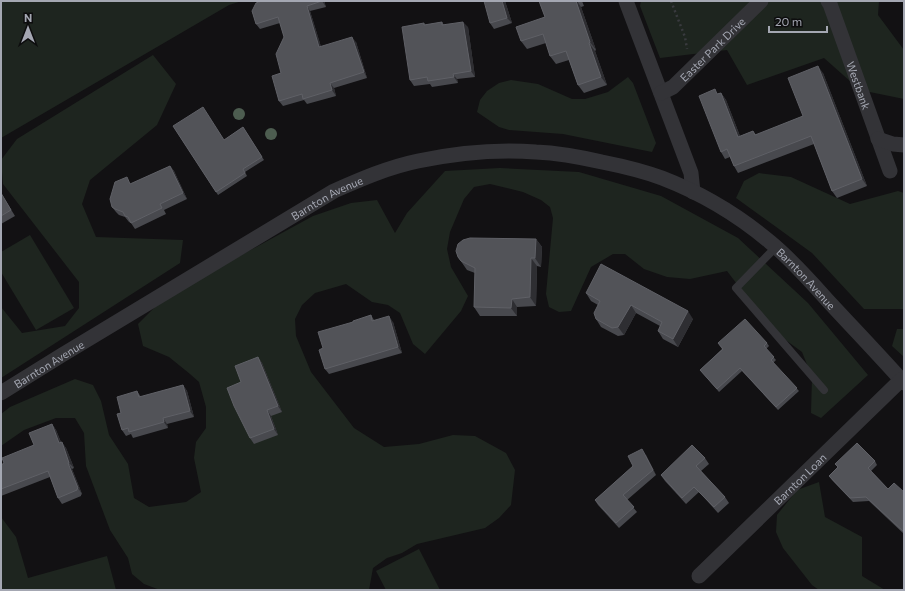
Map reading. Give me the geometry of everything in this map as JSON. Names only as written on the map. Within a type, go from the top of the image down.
[{"type":"street","points":[[626,1],[691,173],[693,192]]},
{"type":"street","name":"Easter Park Drive","points":[[661,93],[673,87],[761,1]]},
{"type":"street","name":"Westbank","points":[[828,1],[890,171]]},
{"type":"street","points":[[878,139],[893,144],[904,145]]},
{"type":"street","name":"Barnton Avenue","points":[[1,393],[334,191],[390,169],[417,162],[448,156],[508,151],[562,154],[624,166],[662,178],[717,204],[744,222],[776,247],[795,265],[903,382]]},
{"type":"street","name":"Barnton Loan","points":[[698,576],[903,382]]},
{"type":"lane","points":[[776,247],[736,288],[824,390]]},
{"type":"path","points":[[671,1],[685,37],[692,69]]},
{"type":"shaded area","points":[[1,1],[242,1],[229,5],[1,138]]},
{"type":"shaded area","points":[[641,1],[879,1],[878,15],[904,50],[904,99],[860,90],[824,58],[747,85],[727,50],[660,58],[640,6]]},
{"type":"shaded area","points":[[153,55],[176,84],[157,125],[90,180],[82,204],[96,237],[183,240],[180,263],[1,378],[1,307],[22,333],[65,326],[79,308],[79,282],[3,184],[1,160],[17,139]]},
{"type":"shaded area","points":[[628,77],[633,83],[656,143],[652,152],[563,134],[509,130],[499,127],[477,112],[480,100],[487,91],[499,83],[511,80],[538,84],[572,99],[585,99],[608,92]]},
{"type":"shaded area","points":[[500,168],[579,172],[661,196],[738,238],[808,303],[868,375],[821,418],[811,413],[812,377],[802,352],[772,330],[727,271],[690,279],[667,277],[644,269],[625,254],[613,254],[591,267],[571,311],[559,312],[549,307],[546,294],[553,218],[550,207],[541,200],[523,192],[490,184],[474,187],[464,199],[450,232],[447,249],[451,267],[468,296],[461,311],[425,354],[413,344],[400,313],[388,305],[372,302],[346,284],[315,293],[302,305],[295,319],[296,336],[311,372],[354,428],[384,447],[419,444],[453,435],[475,436],[506,453],[515,470],[511,505],[499,518],[485,528],[417,544],[402,553],[387,558],[373,568],[369,590],[160,590],[144,584],[132,574],[128,558],[110,530],[86,466],[84,433],[75,418],[56,418],[24,430],[1,446],[1,414],[10,407],[75,379],[93,385],[101,401],[109,435],[128,464],[134,498],[149,507],[186,502],[201,492],[194,458],[196,442],[206,428],[206,407],[199,382],[169,357],[143,346],[138,324],[157,305],[212,271],[313,216],[351,203],[377,200],[395,233],[407,213],[445,171]]},
{"type":"shaded area","points":[[759,173],[791,177],[850,204],[898,191],[904,193],[904,309],[864,309],[812,253],[736,198],[744,181]]},
{"type":"shaded area","points":[[30,235],[74,308],[36,330],[1,272],[1,252]]},
{"type":"shaded area","points":[[897,329],[904,329],[904,357],[892,346]]},
{"type":"shaded area","points":[[819,482],[825,517],[862,537],[862,576],[885,590],[819,590],[812,585],[783,548],[776,532],[777,515],[797,490]]},
{"type":"shaded area","points":[[1,517],[16,537],[28,578],[107,556],[116,590],[1,590]]},
{"type":"shaded area","points":[[419,549],[440,590],[386,590],[376,571]]},
{"type":"building","points":[[262,1],[322,1],[307,6],[319,47],[352,37],[364,72],[330,83],[332,90],[303,99],[302,94],[279,101],[272,76],[281,73],[276,54],[284,37],[278,17],[256,24],[252,11],[256,3]]},
{"type":"building","points":[[484,1],[502,1],[507,18],[490,23]]},
{"type":"building","points":[[539,1],[576,1],[601,77],[578,85],[566,51],[550,56],[543,34],[521,41],[516,27],[545,17]]},
{"type":"building","points":[[442,22],[442,25],[463,22],[471,71],[453,74],[454,77],[428,81],[427,77],[410,80],[402,27],[424,23],[424,25]]},
{"type":"building","points":[[818,66],[862,179],[832,191],[811,136],[734,166],[727,149],[721,152],[699,96],[715,89],[717,94],[721,93],[738,137],[753,131],[755,135],[803,116],[788,78]]},
{"type":"building","points":[[203,107],[224,140],[243,127],[262,157],[243,169],[245,173],[216,192],[173,126]]},
{"type":"building","points":[[170,166],[183,193],[160,204],[162,208],[131,223],[123,212],[112,207],[110,199],[115,182],[127,177],[130,184]]},
{"type":"building","points":[[1,193],[11,210],[1,216]]},
{"type":"building","points":[[470,238],[536,239],[535,258],[531,258],[530,297],[512,299],[511,308],[474,307],[475,268],[461,261],[456,251],[458,244],[463,240]]},
{"type":"building","points":[[601,264],[688,311],[673,339],[658,331],[662,322],[631,305],[618,327],[612,328],[596,319],[594,313],[600,301],[586,293]]},
{"type":"building","points":[[371,315],[372,321],[389,316],[398,347],[325,369],[319,350],[323,348],[318,332]]},
{"type":"building","points":[[745,319],[767,343],[764,346],[774,357],[771,360],[797,388],[776,407],[740,368],[717,389],[700,370],[723,349],[718,343]]},
{"type":"building","points":[[258,357],[278,406],[267,410],[274,429],[250,438],[227,388],[241,382],[235,366]]},
{"type":"building","points":[[183,385],[190,411],[163,418],[164,422],[129,432],[128,428],[122,430],[117,414],[121,413],[117,397],[137,391],[139,397]]},
{"type":"building","points":[[52,424],[59,443],[62,442],[68,463],[78,488],[77,490],[58,498],[48,471],[1,489],[1,465],[4,463],[2,458],[34,445],[29,433]]},
{"type":"building","points":[[857,443],[875,461],[868,468],[888,489],[894,483],[904,492],[904,532],[866,497],[850,498],[829,476],[838,467],[835,464]]},
{"type":"building","points":[[692,445],[705,458],[696,466],[725,497],[714,507],[694,487],[682,498],[661,475]]},
{"type":"building","points":[[642,449],[653,470],[623,495],[634,507],[616,523],[595,500],[633,466],[628,456]]}]
